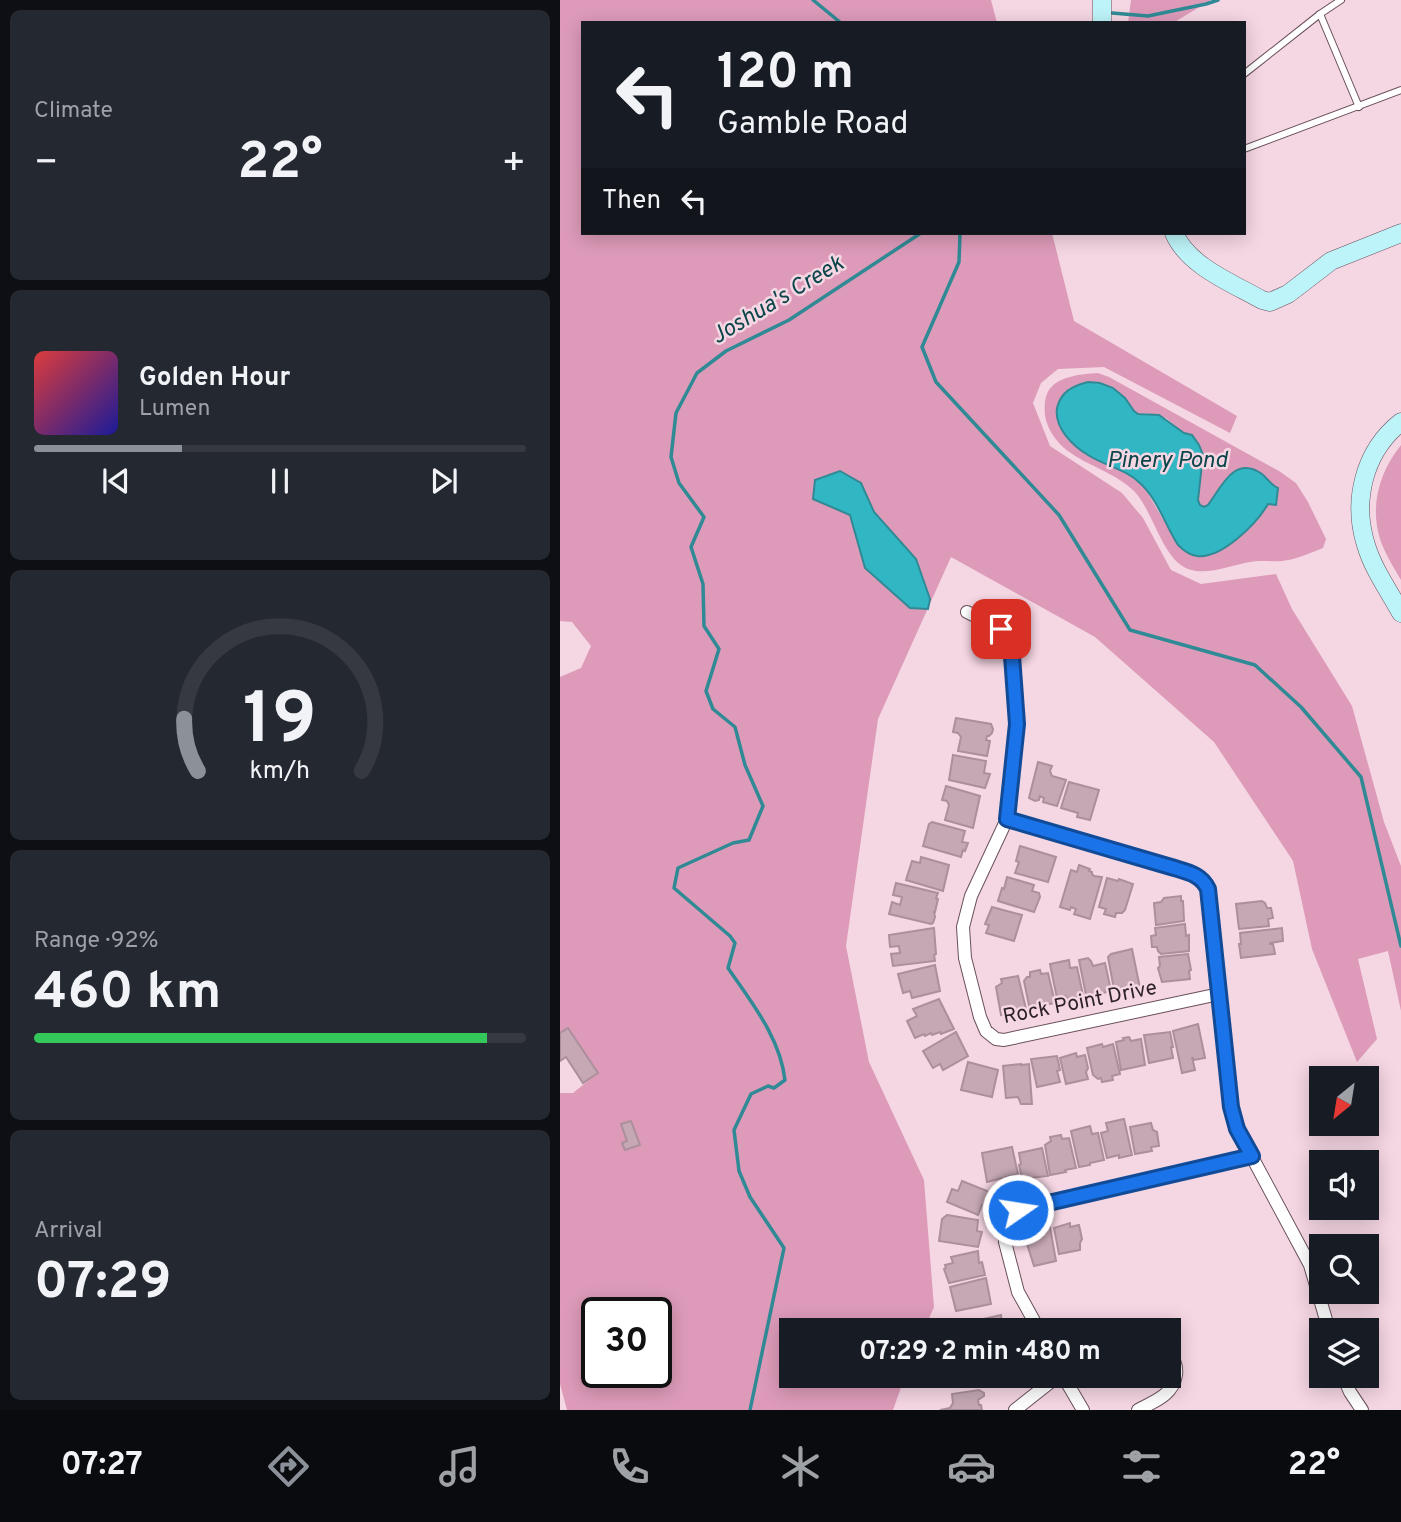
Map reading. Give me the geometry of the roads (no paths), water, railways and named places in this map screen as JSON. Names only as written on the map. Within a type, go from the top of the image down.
[{"type":"street","points":[[1102,0],[1102,21]]},
{"type":"street","points":[[1175,235],[1194,260],[1270,302],[1288,294],[1331,261],[1401,233]]},
{"type":"street","points":[[1401,422],[1378,447],[1366,470],[1360,502],[1360,517],[1367,548],[1401,613]]},
{"type":"street","name":"Rock Point Drive","points":[[967,612],[1001,629],[1012,656],[1017,724],[1007,819],[971,896],[963,927],[965,958],[986,1031],[996,1039],[1004,1040],[1219,994]]},
{"type":"street","points":[[1007,819],[1194,874],[1203,880],[1208,889],[1231,1107],[1237,1129],[1310,1265],[1325,1318]]},
{"type":"street","points":[[1032,1318],[1018,1292],[1005,1242],[1008,1223],[1018,1210],[1252,1156]]},
{"type":"street","points":[[1015,1410],[1045,1388]]},
{"type":"street","points":[[1069,1388],[1083,1410]]},
{"type":"street","points":[[1138,1410],[1167,1395],[1172,1388]]},
{"type":"street","points":[[1348,1388],[1362,1410]]},
{"type":"lane","points":[[1246,72],[1320,13],[1341,0]]},
{"type":"lane","points":[[1320,13],[1359,107]]},
{"type":"lane","points":[[1246,148],[1401,90]]},
{"type":"water","name":"Pinery Pond","points":[[1088,382],[1113,388],[1138,414],[1159,415],[1184,433],[1192,435],[1203,455],[1198,500],[1200,505],[1208,505],[1223,482],[1244,468],[1262,474],[1278,488],[1276,505],[1268,504],[1247,530],[1217,552],[1197,556],[1186,552],[1178,545],[1147,490],[1129,475],[1082,451],[1058,423],[1057,408],[1061,397]]},
{"type":"water","points":[[840,471],[861,483],[874,512],[916,559],[930,599],[928,609],[910,608],[865,568],[850,515],[813,499],[815,480]]},
{"type":"waterway","name":"Joshua's Creek","points":[[813,0],[839,21]]},
{"type":"waterway","points":[[1112,13],[1148,16],[1218,0]]},
{"type":"waterway","points":[[750,1410],[784,1248],[750,1197],[739,1171],[734,1130],[751,1094],[768,1086],[774,1088],[785,1080],[771,1035],[728,968],[735,943],[674,888],[678,868],[733,843],[749,840],[763,806],[745,765],[735,727],[713,709],[706,691],[719,649],[704,626],[703,584],[691,547],[704,517],[679,483],[671,457],[676,413],[697,373],[726,351],[789,320],[918,235]]},
{"type":"waterway","points":[[960,235],[959,262],[922,347],[936,382],[1059,515],[1130,630],[1255,665],[1301,707],[1361,777],[1401,946]]}]
